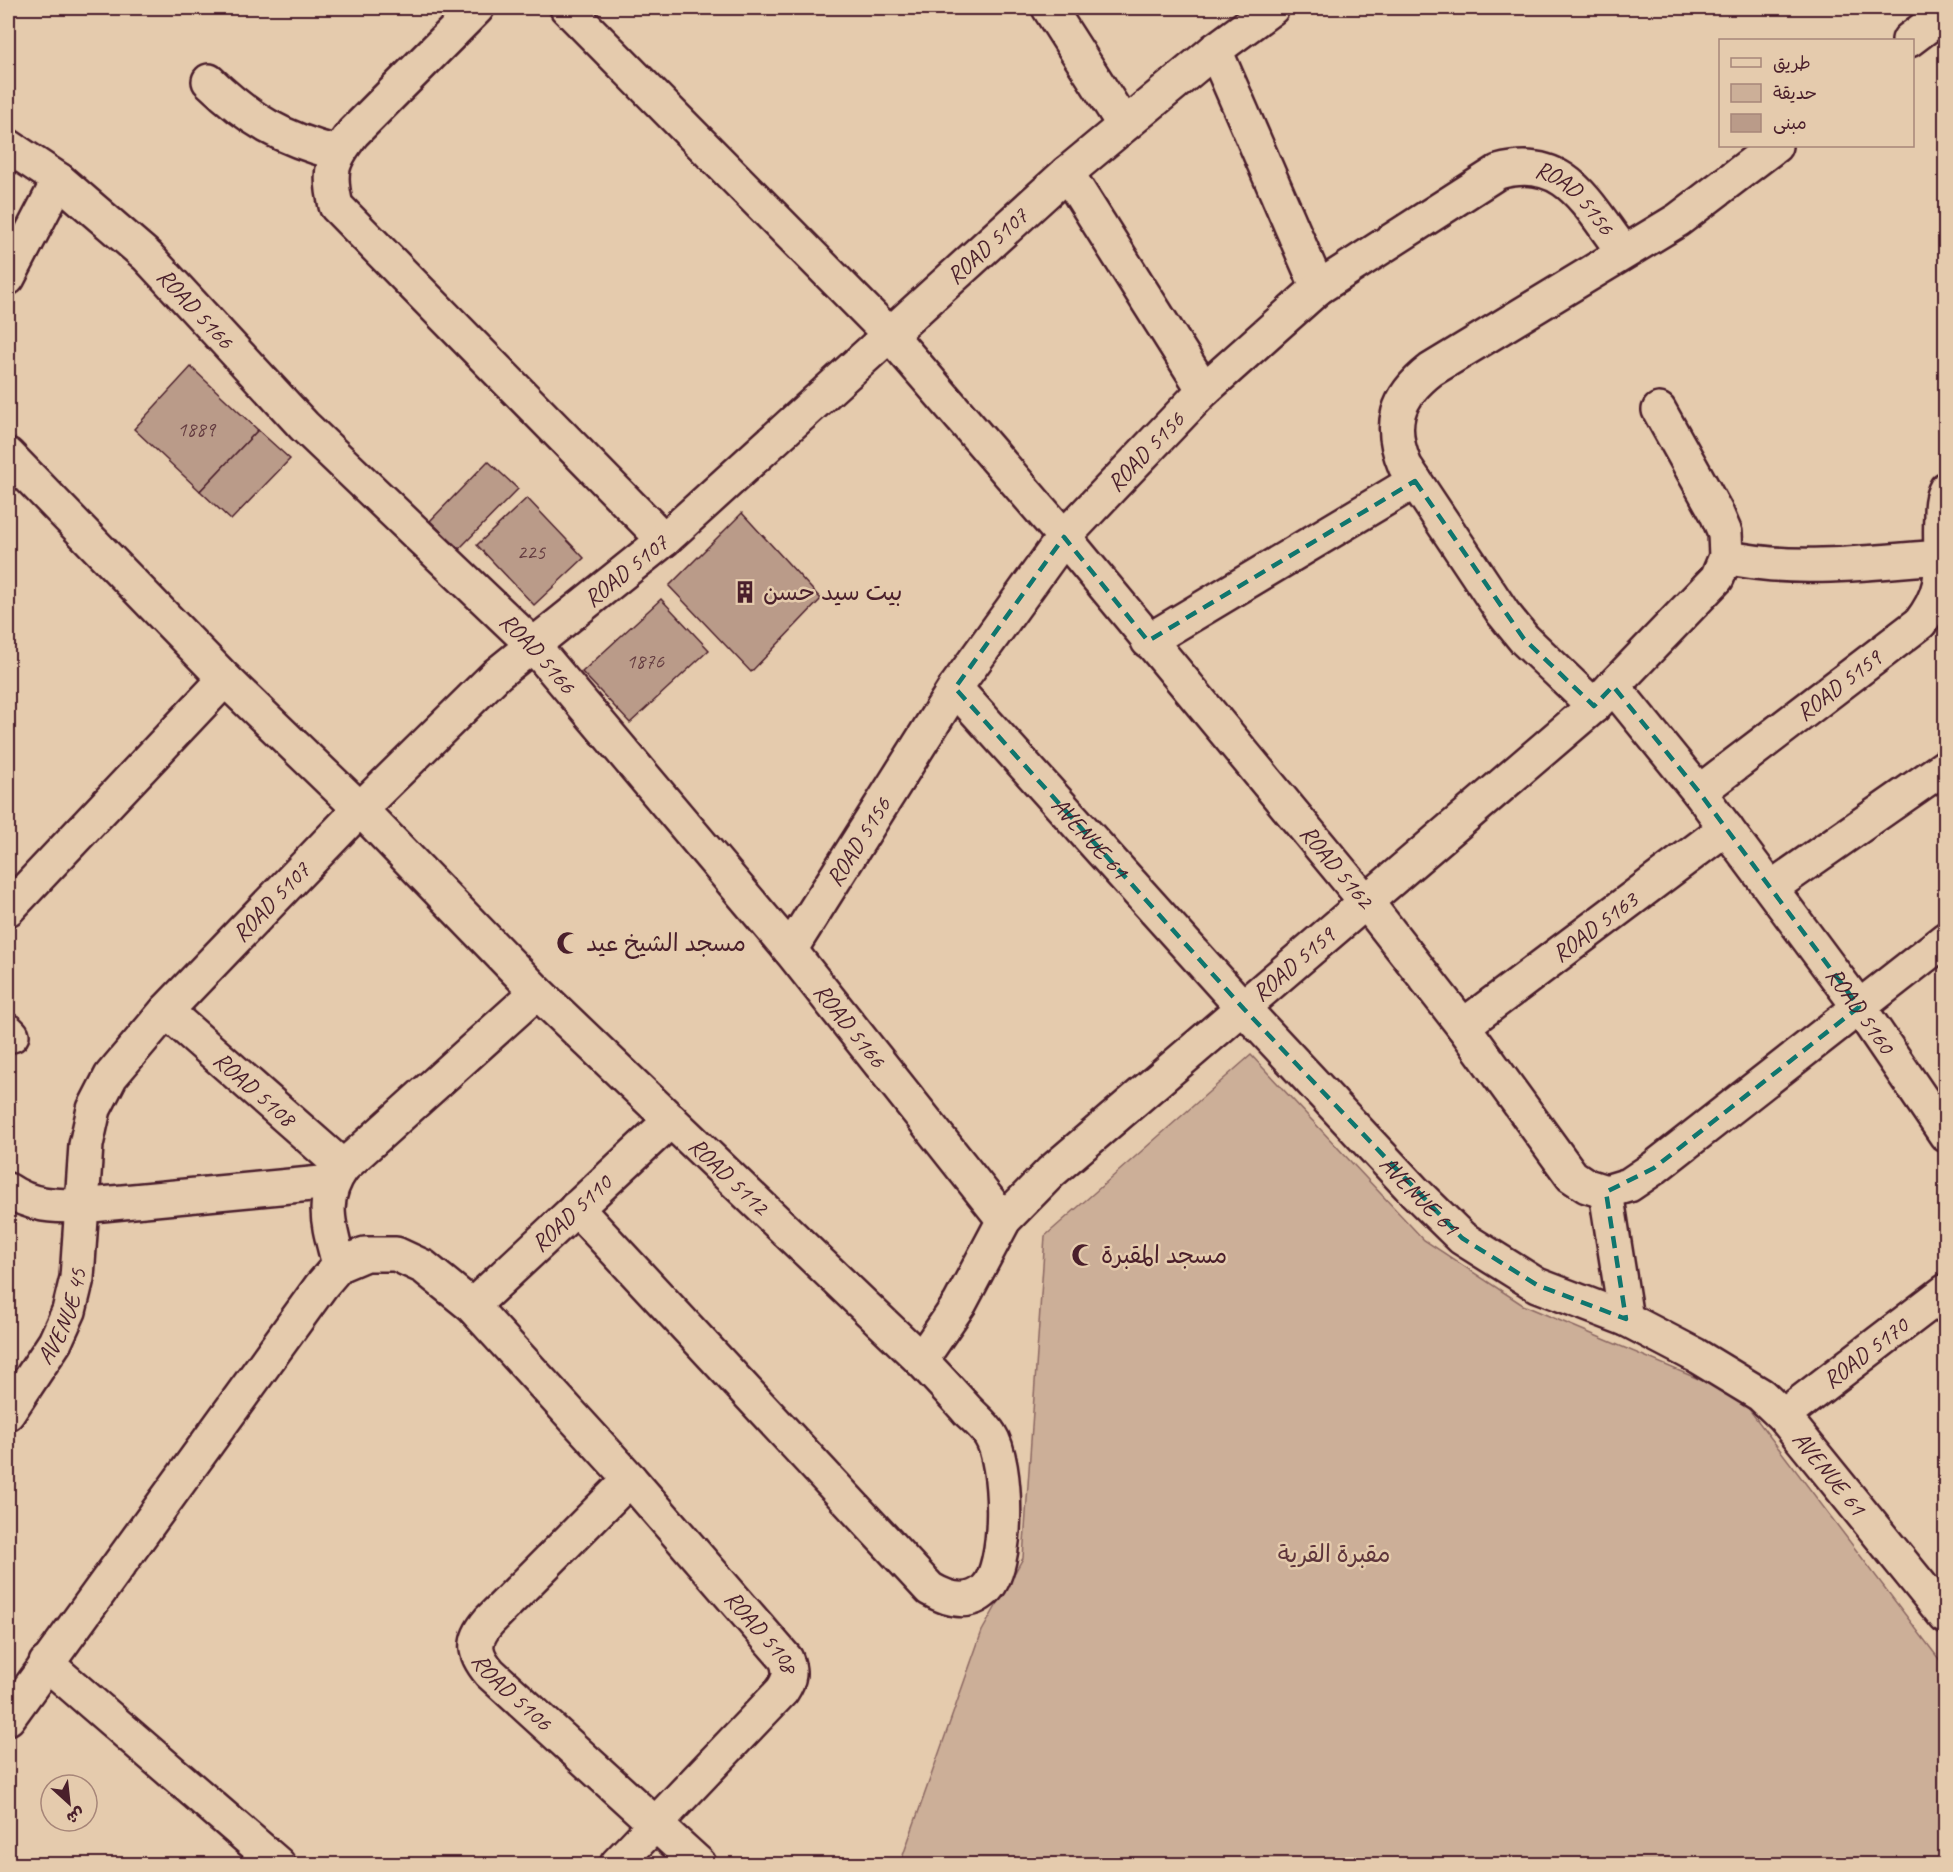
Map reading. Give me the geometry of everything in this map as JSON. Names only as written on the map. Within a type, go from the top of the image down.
[{"type":"street","points":[[477,8],[353,133],[337,153],[330,179],[336,206],[664,540]]},
{"type":"street","name":"ROAD 5162","points":[[567,8],[890,334],[1064,537],[1366,903],[1463,1026],[1572,1176],[1587,1186],[1606,1192]]},
{"type":"street","points":[[1049,8],[1124,125]]},
{"type":"street","name":"ROAD 5107","points":[[81,1206],[89,1127],[94,1109],[111,1076],[166,1011],[360,809],[497,674],[664,540],[1067,173],[1215,50],[1272,8]]},
{"type":"street","points":[[1910,39],[1946,12]]},
{"type":"street","points":[[1215,50],[1318,288]]},
{"type":"street","points":[[209,81],[254,120],[308,146],[337,153]]},
{"type":"street","name":"ROAD 5166","points":[[8,146],[58,180],[147,256],[304,426],[532,644],[790,950],[1004,1220]]},
{"type":"street","name":"ROAD 5156","points":[[1604,696],[1524,639],[1503,614],[1415,481],[1398,449],[1396,431],[1398,412],[1405,395],[1417,381],[1623,251],[1678,220],[1774,147]]},
{"type":"street","name":"ROAD 5156","points":[[790,950],[955,688],[1064,537],[1204,390],[1318,288],[1498,172],[1518,167],[1539,168],[1558,175],[1574,188],[1623,251]]},
{"type":"street","points":[[1067,173],[1204,390]]},
{"type":"street","points":[[8,278],[58,180]]},
{"type":"street","points":[[1659,410],[1716,512],[1725,533],[1725,557],[1753,563],[1833,565],[1943,561]]},
{"type":"street","name":"ROAD 5112","points":[[8,455],[225,679],[360,809],[537,992],[921,1360],[991,1436],[1004,1481],[1003,1521],[996,1574],[985,1591],[967,1600],[947,1599],[930,1589],[576,1208]]},
{"type":"street","points":[[1148,641],[1415,481]]},
{"type":"street","name":"ROAD 5159","points":[[1699,792],[1920,623],[1934,604],[1941,581],[1942,496],[1946,489]]},
{"type":"street","name":"ROAD 5159","points":[[921,1360],[960,1303],[1004,1220],[1051,1172],[1244,1009],[1604,696],[1717,578],[1725,557]]},
{"type":"street","points":[[8,909],[225,679]]},
{"type":"street","name":"AVENUE 61","points":[[955,688],[1244,1009],[1413,1190],[1462,1238],[1537,1285],[1626,1319],[1695,1354],[1761,1395],[1784,1416],[1946,1617]]},
{"type":"street","points":[[1604,696],[1699,792]]},
{"type":"street","points":[[1771,888],[1946,766]]},
{"type":"street","name":"ROAD 5160","points":[[1699,792],[1859,1007],[1943,1127]]},
{"type":"street","name":"ROAD 5163","points":[[1463,1026],[1726,828]]},
{"type":"street","points":[[1626,1319],[1606,1192],[1629,1185],[1654,1168],[1946,939]]},
{"type":"street","points":[[339,1265],[328,1218],[327,1200],[337,1175],[537,992]]},
{"type":"street","name":"ROAD 5108","points":[[166,1011],[337,1175]]},
{"type":"street","name":"ROAD 5110","points":[[472,1306],[670,1120]]},
{"type":"street","points":[[8,1190],[32,1203],[50,1206],[81,1206],[337,1175]]},
{"type":"street","name":"AVENUE 45","points":[[8,1413],[56,1342],[69,1311],[77,1278],[81,1206]]},
{"type":"street","points":[[8,1718],[321,1286],[339,1265],[364,1254],[396,1254],[424,1267],[472,1306],[630,1479]]},
{"type":"street","name":"ROAD 5170","points":[[1784,1416],[1946,1291]]},
{"type":"street","name":"ROAD 5108","points":[[617,1864],[782,1691],[789,1682],[790,1670],[786,1659],[630,1479]]},
{"type":"street","name":"ROAD 5106","points":[[630,1479],[489,1621],[479,1632],[476,1647],[480,1661],[490,1673],[699,1864]]},
{"type":"street","points":[[46,1663],[278,1864]]},
{"type":"highlighted area","points":[[1415,481],[1524,639],[1594,706],[1613,686],[1699,792],[1859,1007],[1654,1168],[1606,1192],[1626,1319],[1537,1285],[1462,1238],[1244,1009],[955,688],[1064,537],[1148,641]]},
{"type":"green space","name":"مقبرة القرية","points":[[1251,1055],[1424,1240],[1523,1305],[1739,1396],[1945,1667],[1945,1864],[900,1864],[982,1631],[1023,1558],[1045,1236]]},
{"type":"building","points":[[191,367],[258,430],[200,491],[134,429]]},
{"type":"building","points":[[258,430],[290,459],[231,520],[200,491]]},
{"type":"building","points":[[488,461],[518,489],[459,549],[430,521]]},
{"type":"building","points":[[527,498],[584,558],[534,605],[477,545]]},
{"type":"building","name":"بيت سيد حسن","points":[[742,513],[821,599],[751,672],[669,586]]},
{"type":"building","points":[[661,599],[709,650],[630,723],[582,672]]},
{"type":"place","name":"بيت سيد حسن","points":[[745,592]]},
{"type":"place","name":"مسجد الشيخ عيد","points":[[568,943]]},
{"type":"place","name":"مسجد المقبرة","points":[[1083,1255]]}]
